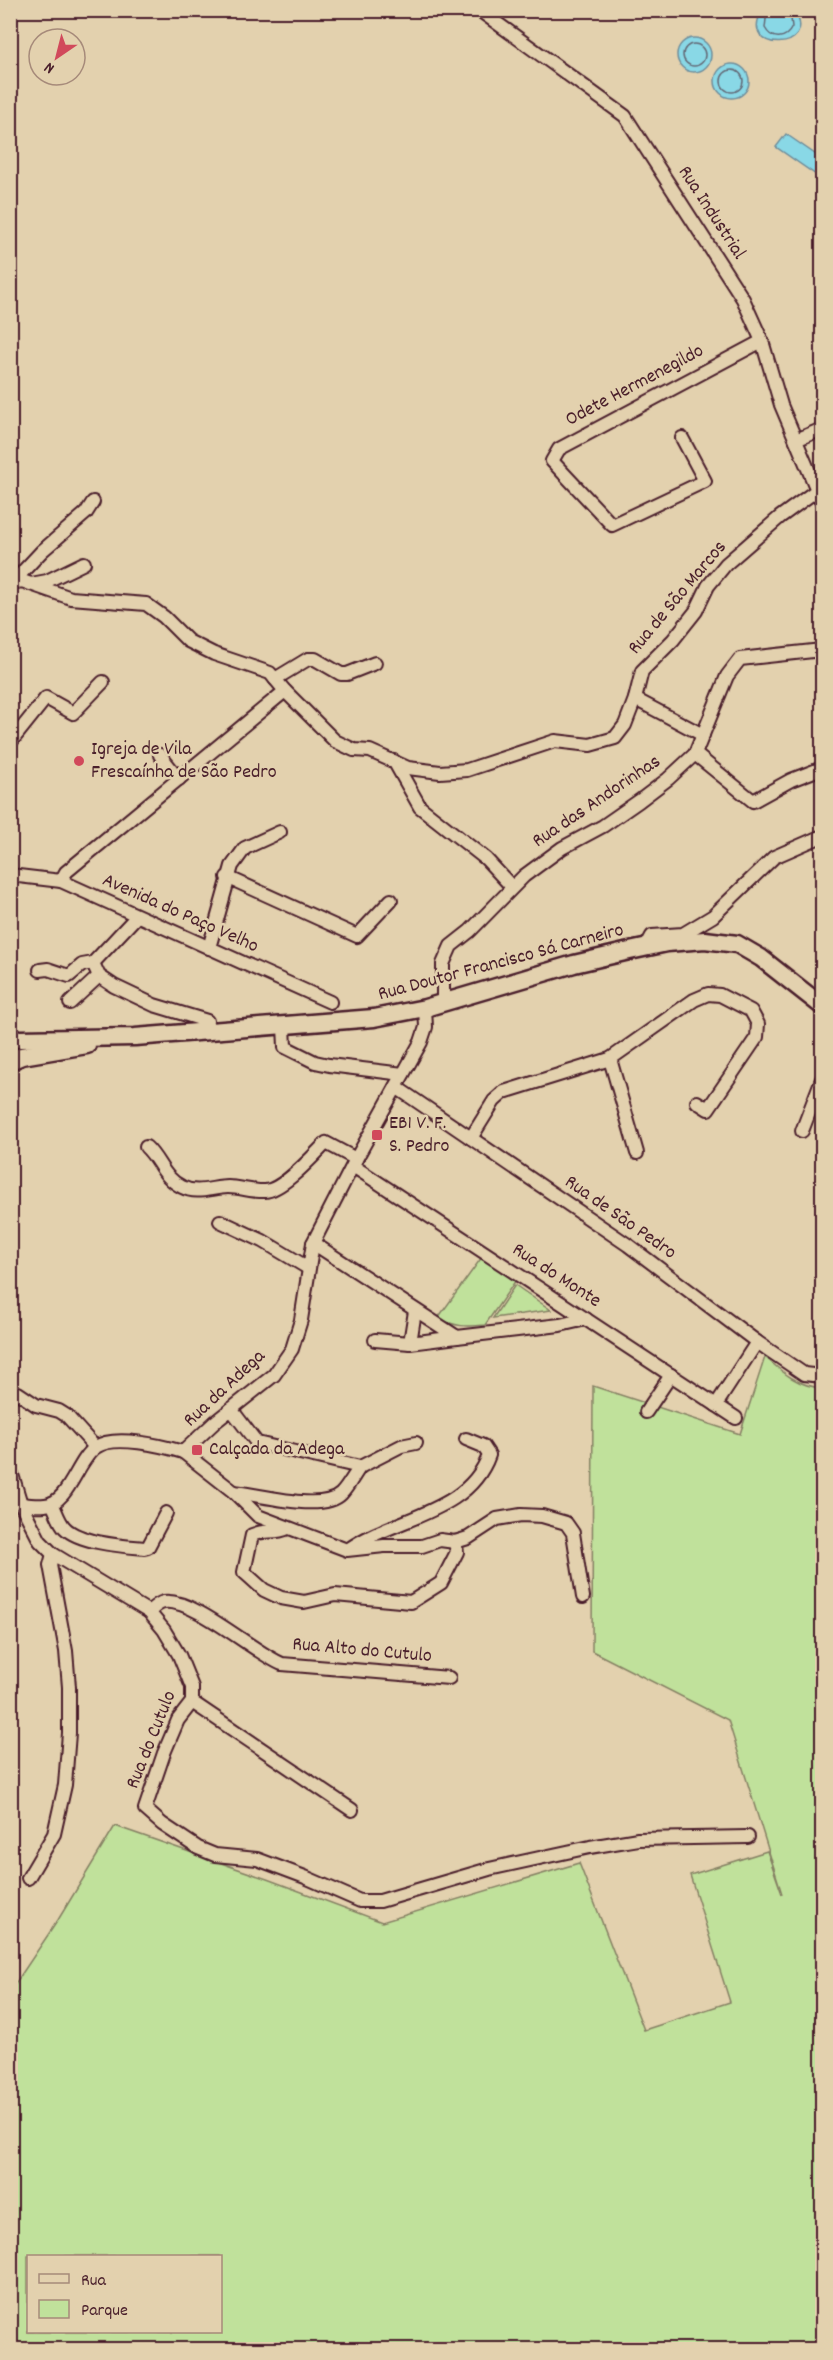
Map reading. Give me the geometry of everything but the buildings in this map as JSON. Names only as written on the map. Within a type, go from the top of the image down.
[{"type":"main road","name":"Rua Doutor Francisco Sá Carneiro","points":[[10,1037],[20,1039],[135,1037],[375,1018],[425,1008],[574,964],[667,943],[705,940],[737,944],[761,958],[822,1006]]},
{"type":"main road","name":"Rua Doutor Francisco Sá Carneiro","points":[[10,1061],[22,1056],[135,1037]]},
{"type":"main road","points":[[10,1047],[10,1054]]},
{"type":"street","name":"Rua Industrial","points":[[479,10],[624,116],[743,298],[762,341],[781,405],[822,502]]},
{"type":"street","name":"Odete Hermenegildo","points":[[682,438],[705,482],[612,525],[552,461],[559,449],[762,341]]},
{"type":"street","points":[[796,440],[822,429]]},
{"type":"street","name":"Rua de São Marcos","points":[[12,582],[30,584],[71,598],[146,604],[164,617],[188,640],[214,654],[270,673],[335,741],[354,750],[370,750],[408,768],[440,772],[467,770],[555,741],[590,745],[615,738],[625,725],[642,671],[673,640],[696,611],[708,586],[726,564],[780,516],[818,490]]},
{"type":"street","points":[[12,582],[42,551],[86,513],[93,502]]},
{"type":"street","points":[[30,584],[47,581],[84,563]]},
{"type":"street","name":"Rua das Andorinhas","points":[[443,1002],[443,964],[451,946],[470,931],[524,876],[562,848],[603,826],[639,801],[695,754],[727,676],[740,659],[822,650]]},
{"type":"street","points":[[275,679],[308,659],[315,658],[341,674],[347,674],[375,663]]},
{"type":"street","points":[[10,743],[46,698],[73,713],[103,682]]},
{"type":"street","points":[[61,881],[66,872],[285,691]]},
{"type":"street","points":[[635,699],[703,735]]},
{"type":"street","points":[[695,754],[753,801],[791,780],[822,768]]},
{"type":"street","points":[[160,755],[178,779]]},
{"type":"street","points":[[394,761],[420,807],[486,859],[512,888]]},
{"type":"street","points":[[209,948],[227,877],[232,866],[245,848],[280,832]]},
{"type":"street","points":[[646,947],[652,936],[683,934],[712,916],[774,857],[822,836]]},
{"type":"street","points":[[10,862],[14,875]]},
{"type":"street","name":"Avenida do Paço Velho","points":[[14,875],[61,881],[330,1002]]},
{"type":"street","points":[[227,877],[357,936],[391,900]]},
{"type":"street","points":[[40,970],[48,969],[69,976],[82,965],[93,963],[137,916]]},
{"type":"street","points":[[93,963],[99,976],[154,1005],[207,1021]]},
{"type":"street","points":[[70,1003],[99,976]]},
{"type":"street","points":[[471,1138],[494,1101],[504,1092],[610,1059],[694,1000],[708,994],[720,995],[751,1011],[758,1024],[757,1037],[708,1109],[698,1102]]},
{"type":"street","name":"Rua da Adega","points":[[95,1447],[103,1443],[132,1442],[157,1444],[183,1452],[231,1409],[274,1375],[291,1349],[301,1320],[313,1243],[421,1042],[426,1027],[425,1008]]},
{"type":"street","points":[[284,1026],[285,1047],[315,1062],[403,1074]]},
{"type":"street","points":[[610,1059],[637,1153]]},
{"type":"street","points":[[802,1131],[822,1079]]},
{"type":"street","name":"Rua de São Pedro","points":[[396,1087],[628,1245],[804,1374],[822,1376]]},
{"type":"street","name":"Rua do Monte","points":[[146,1147],[162,1171],[182,1187],[196,1191],[228,1187],[267,1191],[280,1186],[326,1143],[736,1418]]},
{"type":"street","points":[[220,1221],[263,1241],[308,1268]]},
{"type":"street","points":[[313,1243],[458,1337]]},
{"type":"street","points":[[410,1343],[415,1311]]},
{"type":"street","points":[[375,1341],[410,1343],[560,1325],[586,1319]]},
{"type":"street","points":[[716,1405],[758,1342]]},
{"type":"street","points":[[646,1412],[671,1375]]},
{"type":"street","points":[[10,1394],[18,1393],[36,1405],[67,1416],[95,1447],[59,1499],[47,1506],[21,1504]]},
{"type":"street","points":[[231,1409],[257,1443],[360,1467]]},
{"type":"street","points":[[347,1550],[364,1539],[414,1520],[462,1493],[483,1469],[489,1455],[483,1446],[466,1439]]},
{"type":"street","points":[[234,1492],[300,1502],[325,1503],[340,1496],[360,1467],[401,1446],[416,1443]]},
{"type":"street","points":[[183,1452],[234,1492],[258,1516],[347,1550],[384,1546],[422,1546],[440,1540],[455,1542],[468,1538],[497,1519],[521,1515],[542,1516],[566,1522],[573,1533],[583,1597]]},
{"type":"street","name":"Rua do Cutulo","points":[[10,1468],[21,1504],[39,1541],[53,1554],[148,1612],[164,1630],[179,1655],[192,1687],[192,1702],[178,1720],[145,1809],[181,1837],[215,1854],[256,1859],[360,1901],[380,1901],[489,1869],[638,1839],[748,1837]]},
{"type":"street","points":[[52,1503],[59,1520],[68,1531],[104,1545],[148,1547],[166,1513]]},
{"type":"street","points":[[288,1528],[278,1533],[264,1530],[252,1535],[244,1572],[264,1590],[280,1598],[304,1602],[335,1595],[411,1602],[441,1583],[457,1552],[455,1542]]},
{"type":"street","points":[[28,1878],[54,1834],[65,1785],[69,1733],[69,1687],[66,1651],[50,1565],[53,1554]]},
{"type":"street","name":"Rua Alto do Cutulo","points":[[148,1612],[162,1602],[178,1603],[238,1635],[270,1659],[282,1665],[449,1678]]},
{"type":"street","points":[[192,1702],[352,1810]]},
{"type":"green space","points":[[482,1257],[516,1280],[485,1325],[461,1326],[438,1318]]},
{"type":"green space","points":[[515,1285],[551,1310],[493,1318]]},
{"type":"green space","points":[[765,1357],[798,1382],[822,1388],[822,2349],[11,2350],[11,1990],[58,1920],[115,1826],[382,1922],[579,1863],[644,2030],[730,2002],[690,1875],[767,1851],[782,1894],[728,1720],[592,1651],[593,1386],[740,1434]]},
{"type":"water","points":[[762,11],[794,11],[800,24],[797,34],[790,40],[769,41],[760,35],[757,25]]},
{"type":"water","points":[[694,38],[706,43],[711,55],[706,67],[694,72],[682,67],[677,55],[682,43]]},
{"type":"water","points":[[732,64],[744,69],[749,81],[744,93],[732,98],[720,93],[715,81],[720,69]]},
{"type":"water","points":[[786,134],[822,159],[822,179],[776,147]]},
{"type":"place","name":"Igreja de Vila Frescaínha de São Pedro","points":[[79,761]]},
{"type":"place","name":"EB1 V. F. S. Pedro","points":[[377,1135]]},
{"type":"place","name":"Calçada da Adega","points":[[197,1450]]}]
